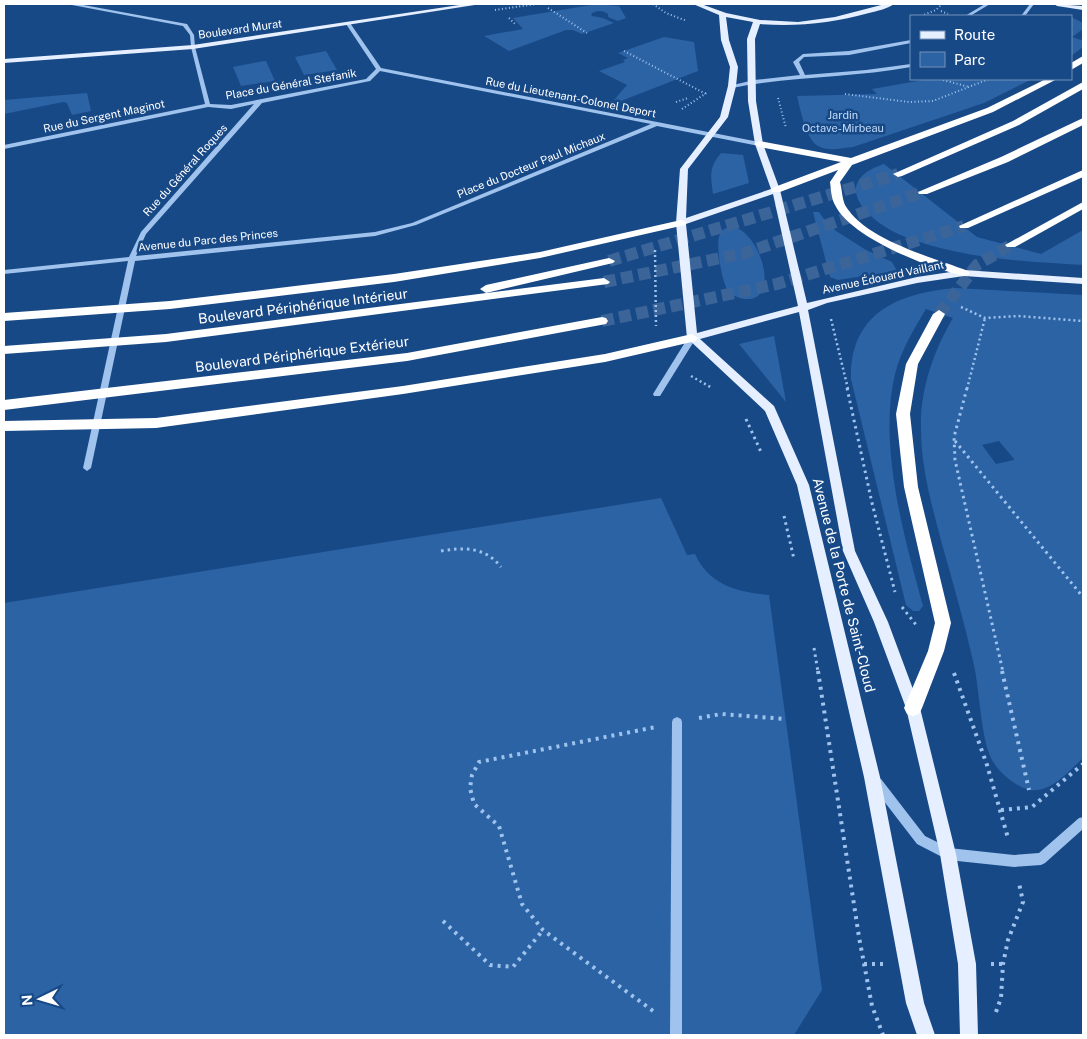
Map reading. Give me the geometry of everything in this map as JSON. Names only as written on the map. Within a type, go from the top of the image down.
[{"type":"highway","points":[[1072,66],[1083,59]]},
{"type":"highway","points":[[776,190],[990,110],[1050,80]]},
{"type":"highway","points":[[898,174],[1016,123],[1083,85]]},
{"type":"highway","points":[[924,192],[958,180],[1083,121]]},
{"type":"highway","points":[[759,144],[850,161]]},
{"type":"highway","points":[[850,161],[835,182],[839,204],[860,228],[885,242],[964,273]]},
{"type":"highway","points":[[964,226],[1083,173]]},
{"type":"highway","points":[[1011,245],[1083,206]]},
{"type":"highway","points":[[4,317],[170,305],[394,278],[540,255],[681,223]]},
{"type":"highway","points":[[396,309],[609,261]]},
{"type":"highway","name":"Boulevard Périphérique Intérieur","points":[[4,350],[166,338],[604,282]]},
{"type":"highway","points":[[913,708],[936,651],[943,623],[911,487],[903,414],[912,364],[939,314]]},
{"type":"highway","name":"Boulevard Périphérique Extérieur","points":[[4,405],[407,357],[602,321]]},
{"type":"highway","points":[[4,426],[156,423],[404,390],[605,358],[692,338]]},
{"type":"main road","name":"Boulevard Murat","points":[[4,61],[193,47],[478,4]]},
{"type":"main road","points":[[696,4],[722,14],[757,22],[807,24],[826,22],[891,4]]},
{"type":"main road","points":[[1057,4],[1083,8]]},
{"type":"main road","points":[[692,338],[681,223],[684,169],[709,134],[724,117],[732,86],[734,68],[725,40],[722,14]]},
{"type":"main road","name":"Avenue de la Porte de Saint-Cloud","points":[[757,22],[751,39],[752,101],[759,144],[776,190],[803,308],[826,421],[849,551],[881,622],[913,708],[948,854],[967,964],[969,1035]]},
{"type":"main road","points":[[681,223],[776,190]]},
{"type":"main road","name":"Avenue Édouard Vaillant","points":[[692,338],[824,301],[880,288],[964,273],[1083,281]]},
{"type":"main road","name":"Avenue de la Porte de Saint-Cloud","points":[[692,338],[709,351],[770,409],[803,485],[872,777],[907,964],[926,1035]]},
{"type":"street","points":[[72,4],[185,25],[192,35],[193,47]]},
{"type":"street","points":[[969,15],[988,4]]},
{"type":"street","points":[[1024,15],[1032,4]]},
{"type":"street","name":"Place du Général Stefanik","points":[[193,47],[208,105],[231,106],[368,80],[379,69],[348,24]]},
{"type":"street","points":[[804,78],[796,62],[803,56],[849,53],[910,41]]},
{"type":"street","points":[[732,86],[752,81],[842,75],[910,65]]},
{"type":"street","name":"Rue du Lieutenant-Colonel Deport","points":[[379,69],[759,144]]},
{"type":"street","name":"Rue du Général Roques","points":[[90,452],[132,258],[143,233],[260,101]]},
{"type":"street","name":"Rue du Sergent Maginot","points":[[4,147],[208,105]]},
{"type":"street","name":"Place du Docteur Paul Michaux","points":[[414,224],[656,124]]},
{"type":"street","name":"Avenue du Parc des Princes","points":[[4,272],[375,234],[414,224]]},
{"type":"street","points":[[657,394],[692,338]]},
{"type":"street","points":[[87,468],[90,452]]},
{"type":"street","points":[[676,1031],[677,722]]},
{"type":"street","points":[[872,777],[920,840],[948,854],[1014,861],[1041,859],[1083,822]]},
{"type":"path","points":[[924,15],[936,10],[942,4]]},
{"type":"path","points":[[548,8],[587,32]]},
{"type":"path","points":[[941,12],[948,14]]},
{"type":"path","points":[[509,18],[516,25]]},
{"type":"path","points":[[624,51],[706,94],[692,104],[677,111]]},
{"type":"path","points":[[943,80],[969,87]]},
{"type":"path","points":[[845,94],[909,102],[933,102],[986,80]]},
{"type":"path","points":[[978,83],[982,85]]},
{"type":"path","points":[[676,102],[688,98]]},
{"type":"path","points":[[655,245],[656,327],[663,345]]},
{"type":"path","points":[[960,307],[985,318],[1018,316],[1083,321]]},
{"type":"path","points":[[830,316],[841,357],[872,503],[896,593]]},
{"type":"path","points":[[985,318],[954,439],[955,460],[1029,790]]},
{"type":"path","points":[[674,366],[714,389]]},
{"type":"path","points":[[742,411],[765,461]]},
{"type":"path","points":[[954,439],[1083,596]]},
{"type":"path","points":[[783,512],[788,540],[796,567]]},
{"type":"path","points":[[441,551],[463,547],[482,550],[495,558],[500,567]]},
{"type":"path","points":[[898,602],[922,632]]},
{"type":"path","points":[[814,643],[859,937],[872,1006],[883,1035]]},
{"type":"path","points":[[951,665],[1001,810],[1032,808],[1083,764]]},
{"type":"path","points":[[676,1031],[543,930],[522,904],[499,826],[474,804],[470,788],[472,774],[479,762],[721,714],[785,719]]},
{"type":"path","points":[[994,1017],[1001,998],[1003,964],[1008,940],[1023,902]]},
{"type":"path","points":[[443,921],[490,965],[513,967],[543,930]]},
{"type":"green space","points":[[597,4],[619,6],[626,18],[618,21],[608,17],[608,14],[604,12],[595,12],[591,14],[592,16],[614,23],[582,34],[573,30],[566,30],[509,51],[484,36],[523,29],[513,18]]},
{"type":"green space","points":[[1072,18],[1083,23],[1083,29],[1072,37]]},
{"type":"green space","points":[[664,37],[694,42],[698,71],[621,101],[614,100],[627,85],[599,71],[625,62],[623,60],[628,58],[618,53]]},
{"type":"green space","points":[[1072,37],[1081,40],[1083,38],[1083,47],[1072,55]]},
{"type":"green space","points":[[326,51],[337,70],[304,75],[295,57]]},
{"type":"green space","points":[[266,61],[275,81],[241,86],[233,67]]},
{"type":"green space","name":"Jardin Octave-Mirbeau","points":[[923,80],[1030,80],[984,103],[853,147],[826,149],[814,143],[804,123],[797,96],[877,94],[872,89]]},
{"type":"green space","points":[[87,93],[91,111],[72,115],[67,103],[63,102],[4,114],[4,100]]},
{"type":"green space","points":[[721,153],[743,155],[749,183],[713,194],[712,168]]},
{"type":"green space","points":[[884,164],[977,237],[1041,254],[1083,230],[1083,265],[992,258],[969,254],[925,244],[890,230],[867,212],[859,202],[856,191],[858,181],[867,172]]},
{"type":"green space","points":[[813,212],[819,212],[836,231],[866,250],[892,262],[897,271],[838,280],[830,277]]},
{"type":"green space","points":[[735,227],[752,242],[759,253],[763,266],[765,278],[763,288],[758,296],[749,299],[743,299],[728,291],[721,271],[719,237],[724,229]]},
{"type":"green space","points":[[956,288],[1083,295],[1083,758],[1066,775],[1052,785],[1038,790],[1030,790],[1019,786],[1008,779],[995,765],[988,750],[973,661],[934,515],[925,473],[921,444],[921,414],[925,386],[939,344],[953,318],[926,309],[908,340],[901,357],[895,374],[891,402],[891,460],[901,521],[923,606],[919,611],[913,611],[906,605],[851,379],[853,356],[859,337],[869,322],[882,310],[897,301],[935,291]],"holes":[[[999,441],[1014,459],[996,464],[982,445]]]},
{"type":"green space","points":[[774,336],[786,402],[739,344]]},
{"type":"green space","points":[[661,498],[687,555],[695,554],[708,573],[725,585],[746,592],[769,595],[822,990],[794,1035],[4,1035],[4,603]]},
{"type":"tunnel","points":[[609,261],[898,174]]},
{"type":"tunnel","points":[[604,282],[745,253],[923,192]]},
{"type":"tunnel","points":[[602,321],[777,284],[964,226]]},
{"type":"tunnel","points":[[939,314],[977,265],[1011,245]]}]
